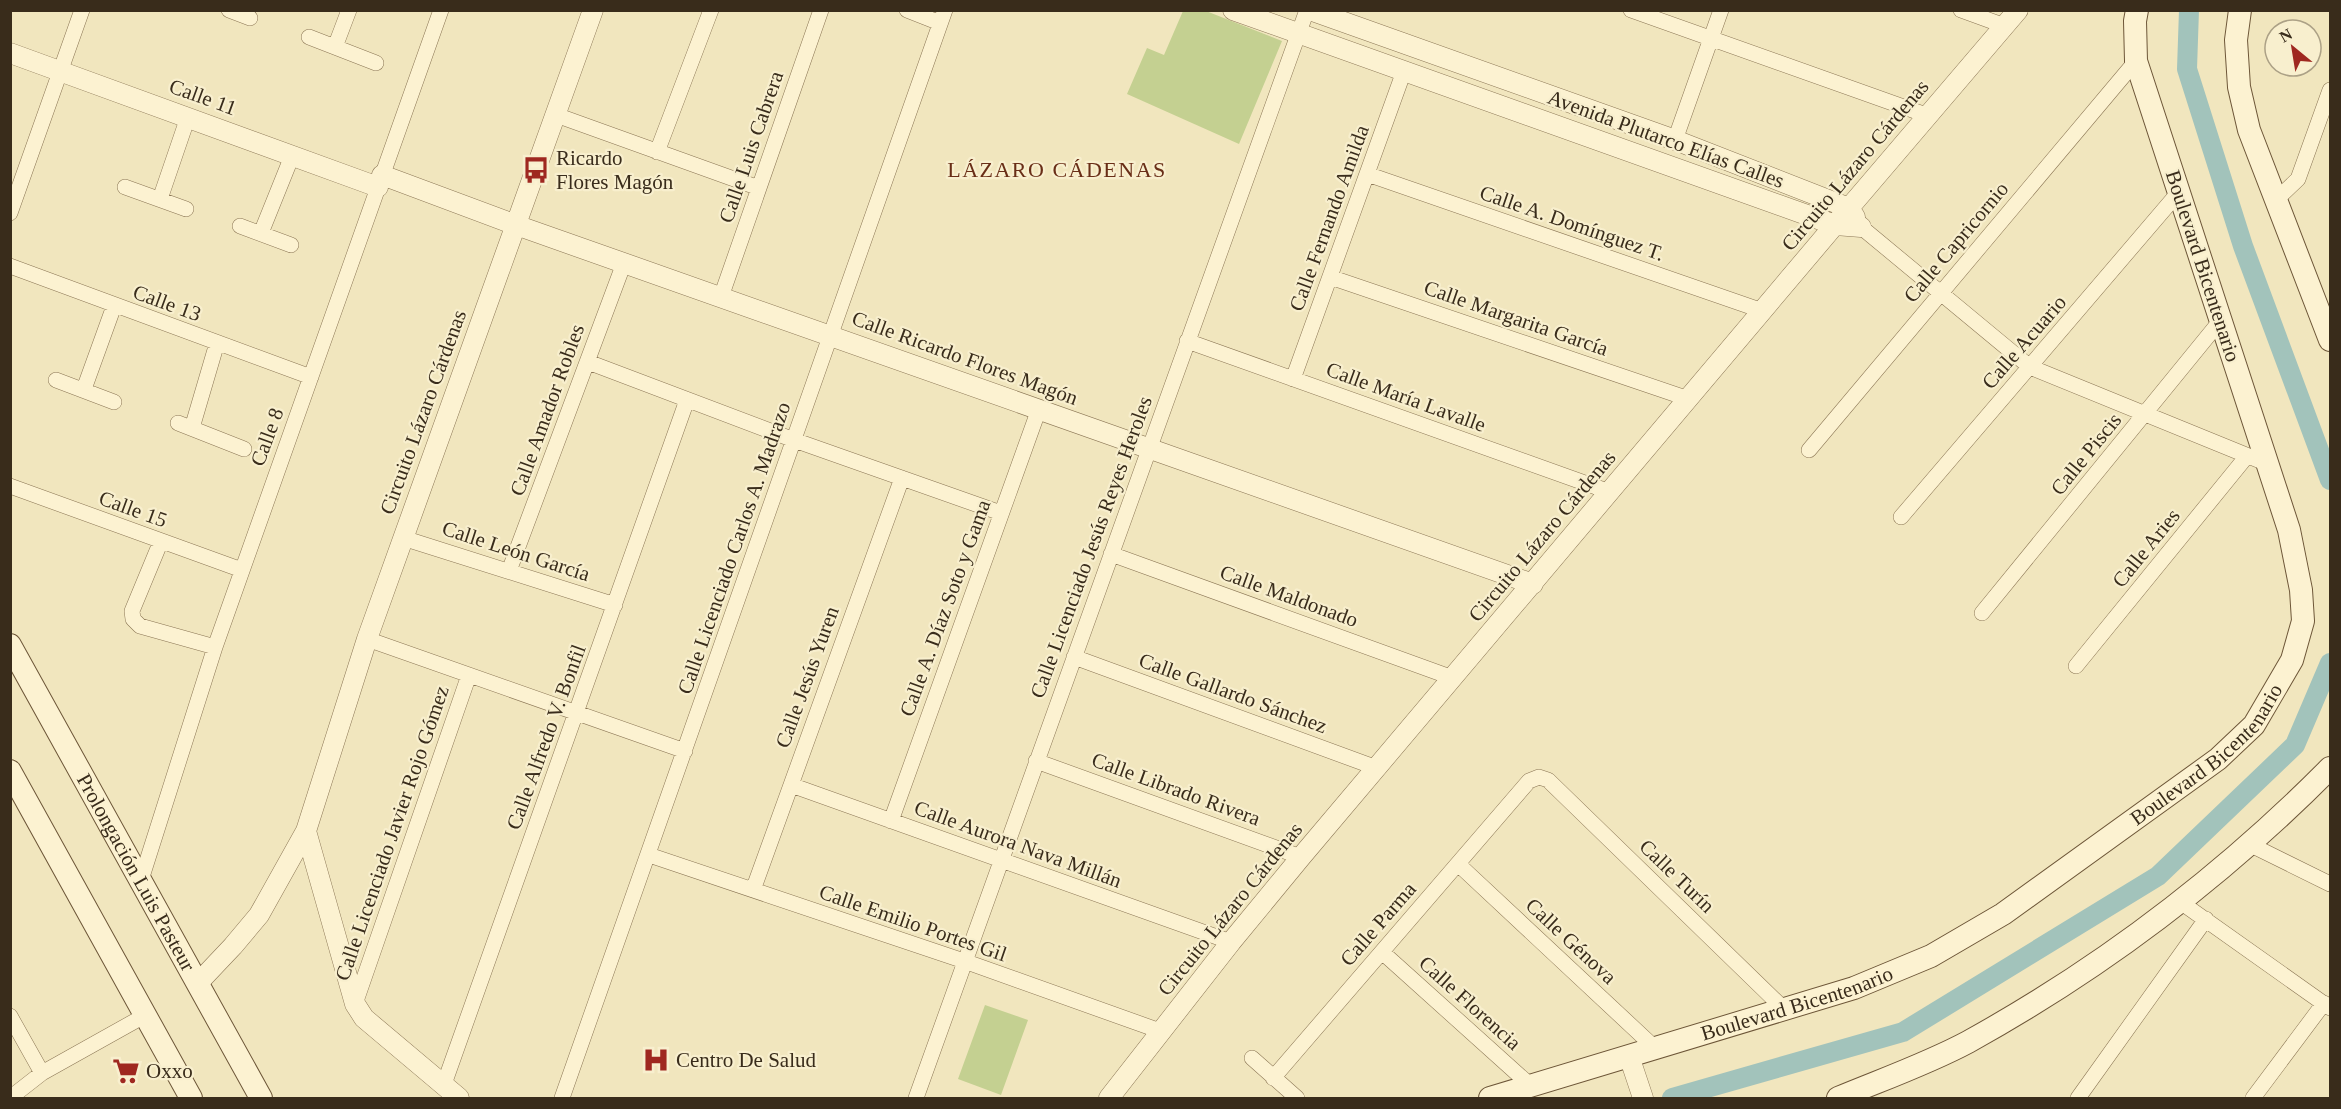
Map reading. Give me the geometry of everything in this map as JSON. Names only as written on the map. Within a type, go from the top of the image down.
[{"type":"main road","name":"Boulevard Bicentenario","points":[[1490,1098],[1854,988],[1931,956],[2003,914],[2218,759],[2254,725],[2292,660],[2303,621],[2301,590],[2289,530],[2258,460],[2221,320],[2136,61],[2137,10]]},
{"type":"main road","points":[[2240,10],[2236,40],[2239,87],[2249,130],[2331,340]]},
{"type":"main road","name":"Prolongación Luis Pasteur","points":[[10,645],[198,983],[252,1094]]},
{"type":"main road","points":[[1838,1098],[1966,1043],[2079,976],[2179,901],[2249,843],[2331,768]]},
{"type":"main road","points":[[10,771],[191,1098]]},
{"type":"street","points":[[10,213],[82,10]]},
{"type":"street","points":[[229,10],[250,18]]},
{"type":"street","points":[[335,47],[349,10]]},
{"type":"street","name":"Calle 8","points":[[141,880],[215,647],[441,10]]},
{"type":"street","name":"Circuito Lázaro Cárdenas","points":[[198,983],[259,915],[306,831],[367,639],[593,10]]},
{"type":"street","points":[[657,152],[711,10]]},
{"type":"street","name":"Calle Luis Cabrera","points":[[721,297],[821,10]]},
{"type":"street","points":[[907,10],[943,17]]},
{"type":"street","name":"Avenida Plutarco Elías Calles","points":[[1233,10],[1835,225],[1861,227]]},
{"type":"street","name":"Avenida Plutarco Elías Calles","points":[[1308,10],[1675,140],[1849,208]]},
{"type":"street","name":"Calle Licenciado Jesús Reyes Heroles","points":[[916,1098],[1308,10]]},
{"type":"street","points":[[1631,10],[1929,116]]},
{"type":"street","points":[[1675,140],[1721,10]]},
{"type":"street","points":[[1961,10],[2005,26]]},
{"type":"street","name":"Circuito Lázaro Cárdenas","points":[[1109,1098],[1301,857],[2018,10]]},
{"type":"street","name":"Calle Licenciado Carlos A. Madrazo","points":[[562,1098],[943,17]]},
{"type":"street","points":[[309,37],[376,63]]},
{"type":"street","name":"Calle 11","points":[[10,52],[292,156],[380,181]]},
{"type":"street","name":"Calle Capricornio","points":[[1809,450],[2136,61]]},
{"type":"street","name":"Calle Fernando Amilda","points":[[1293,379],[1404,71]]},
{"type":"street","points":[[2276,200],[2298,179],[2331,90]]},
{"type":"street","points":[[556,115],[759,188]]},
{"type":"street","points":[[160,199],[188,117]]},
{"type":"street","points":[[261,233],[292,156]]},
{"type":"street","name":"Calle A. Domínguez T.","points":[[1367,174],[1763,311]]},
{"type":"street","name":"Calle Ricardo Flores Magón","points":[[380,181],[516,225],[831,335],[1533,584]]},
{"type":"street","points":[[125,187],[186,209]]},
{"type":"street","name":"Calle Acuario","points":[[1900,517],[2179,192]]},
{"type":"street","points":[[1849,208],[1861,227],[2030,367],[2258,460]]},
{"type":"street","points":[[240,226],[291,245]]},
{"type":"street","name":"Calle Amador Robles","points":[[509,571],[624,263]]},
{"type":"street","name":"Calle 13","points":[[10,266],[311,377]]},
{"type":"street","name":"Calle Margarita García","points":[[1330,277],[1689,399]]},
{"type":"street","points":[[84,389],[114,306]]},
{"type":"street","name":"Calle Piscis","points":[[1982,613],[2221,320]]},
{"type":"street","name":"Calle María Lavalle","points":[[1187,341],[1610,492]]},
{"type":"street","points":[[217,343],[185,425],[244,449]]},
{"type":"street","points":[[588,362],[794,440],[1001,513]]},
{"type":"street","points":[[56,380],[114,402]]},
{"type":"street","name":"Calle Alfredo V. Bonfil","points":[[451,1093],[577,713],[687,400]]},
{"type":"street","name":"Calle A. Díaz Soto y Gama","points":[[891,821],[1039,409]]},
{"type":"street","name":"Calle Aries","points":[[2076,666],[2258,460]]},
{"type":"street","name":"Calle Jesús Yuren","points":[[753,890],[902,478]]},
{"type":"street","name":"Calle 15","points":[[10,486],[242,570]]},
{"type":"street","name":"Calle León García","points":[[403,538],[615,605]]},
{"type":"street","points":[[161,541],[132,611],[133,619],[140,626],[215,647]]},
{"type":"street","name":"Calle Maldonado","points":[[1111,554],[1453,678]]},
{"type":"street","points":[[367,639],[685,751]]},
{"type":"street","name":"Calle Gallardo Sánchez","points":[[1074,657],[1377,768]]},
{"type":"street","name":"Calle Licenciado Javier Rojo Gómez","points":[[355,1004],[470,675]]},
{"type":"street","name":"Calle Librado Rivera","points":[[1036,761],[1301,857]]},
{"type":"street","name":"Calle Turín","points":[[1539,777],[1548,780],[1784,1009]]},
{"type":"street","name":"Calle Parma","points":[[1273,1078],[1529,781],[1539,777]]},
{"type":"street","name":"Calle Aurora Nava Millán","points":[[791,785],[1231,942]]},
{"type":"street","points":[[306,831],[355,1004],[364,1018],[451,1093]]},
{"type":"street","points":[[2249,843],[2331,884]]},
{"type":"street","name":"Calle Emilio Portes Gil","points":[[649,855],[964,961],[1162,1032]]},
{"type":"street","name":"Calle Génova","points":[[1458,864],[1655,1048]]},
{"type":"street","points":[[2179,901],[2327,1006],[2253,1098]]},
{"type":"street","points":[[2078,1098],[2206,919]]},
{"type":"street","name":"Calle Florencia","points":[[1382,952],[1531,1086]]},
{"type":"street","points":[[10,1016],[42,1073]]},
{"type":"street","points":[[11,1097],[42,1073],[144,1016]]},
{"type":"street","points":[[1629,1056],[1643,1098]]},
{"type":"street","points":[[1252,1058],[1297,1098]]},
{"type":"green space","points":[[1183,11],[1206,11],[1282,41],[1239,144],[1127,94],[1147,48],[1164,55]]},
{"type":"green space","points":[[985,1005],[1028,1020],[1001,1095],[958,1079]]},
{"type":"waterway","points":[[2189,10],[2187,69],[2243,246],[2330,480]]},
{"type":"waterway","points":[[1672,1098],[1903,1032],[2158,876],[2295,745],[2330,663]]},
{"type":"place","name":"Ricardo Flores Magón","points":[[536,170]]},
{"type":"place","name":"Centro De Salud","points":[[656,1060]]},
{"type":"place","name":"Oxxo","points":[[126,1071]]},
{"type":"district","name":"LÁZARO CÁDENAS","points":[[1057,169]]}]
